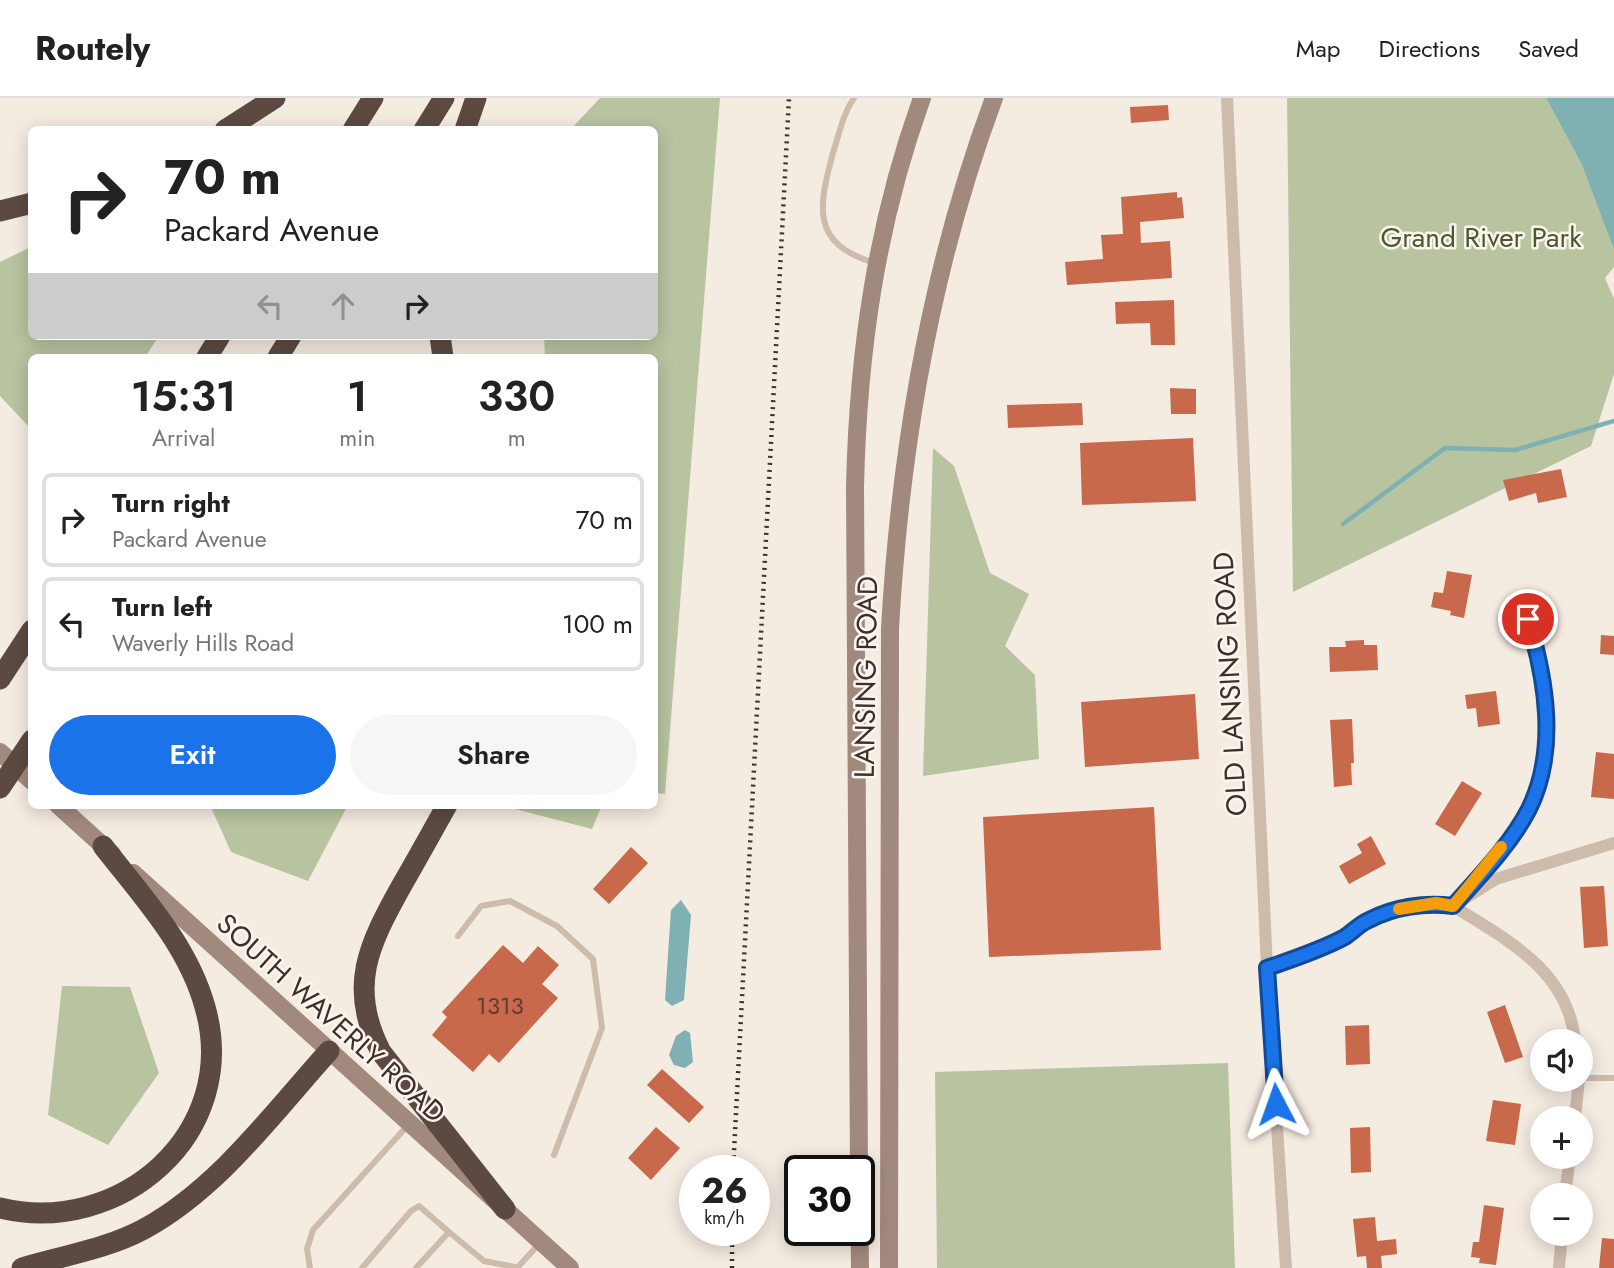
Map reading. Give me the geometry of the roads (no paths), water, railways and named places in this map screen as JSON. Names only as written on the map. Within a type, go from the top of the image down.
[{"type":"highway","points":[[231,126],[275,98]]},
{"type":"highway","points":[[356,126],[373,98]]},
{"type":"highway","points":[[426,126],[444,98]]},
{"type":"highway","points":[[466,126],[476,98]]},
{"type":"highway","points":[[0,211],[28,204]]},
{"type":"highway","points":[[0,679],[28,636]]},
{"type":"highway","points":[[0,788],[28,746]]},
{"type":"highway","points":[[445,809],[375,936],[365,967],[363,998],[369,1026],[381,1052],[505,1209]]},
{"type":"highway","points":[[0,1208],[26,1214],[54,1214],[99,1205],[144,1182],[172,1154],[189,1130],[206,1090],[211,1064],[210,1035],[198,983],[170,934],[103,846]]},
{"type":"highway","points":[[22,1268],[110,1243],[144,1229],[184,1202],[217,1174],[329,1051]]},
{"type":"main road","name":"LANSING ROAD","points":[[859,1155],[855,487],[858,394],[875,263],[909,134],[922,98]]},
{"type":"main road","name":"LANSING ROAD","points":[[889,1268],[890,629],[894,566],[905,473],[929,326],[945,251],[994,98]]},
{"type":"main road","points":[[0,752],[28,777]]},
{"type":"main road","name":"SOUTH WAVERLY ROAD","points":[[62,809],[570,1268]]},
{"type":"main road","points":[[860,1246],[860,1268]]},
{"type":"street","name":"OLD LANSING ROAD","points":[[1227,98],[1267,968],[1286,1268]]},
{"type":"street","points":[[1453,906],[1488,866],[1528,811],[1538,786],[1545,759],[1546,718],[1541,670],[1528,619]]},
{"type":"street","points":[[1453,906],[1496,879],[1614,843]]},
{"type":"street","points":[[1267,968],[1314,952],[1346,937],[1367,920],[1391,911],[1436,903],[1453,906],[1523,949],[1540,964],[1564,1000],[1572,1029]]},
{"type":"street","points":[[1559,1268],[1561,1246]]},
{"type":"lane","points":[[854,98],[848,107],[822,191],[822,212],[825,227],[834,242],[852,256],[875,263]]},
{"type":"lane","points":[[458,936],[481,906],[510,901],[557,926],[593,959],[602,1028],[554,1154]]},
{"type":"lane","points":[[1593,1079],[1614,1078]]},
{"type":"lane","points":[[310,1268],[306,1249],[313,1230],[409,1124]]},
{"type":"lane","points":[[362,1268],[411,1211],[419,1206],[484,1261],[516,1267],[541,1241]]},
{"type":"lane","points":[[416,1268],[449,1231]]},
{"type":"water","points":[[1546,98],[1614,98],[1614,249],[1582,165]]},
{"type":"water","points":[[681,900],[691,915],[684,1000],[672,1006],[665,1000],[671,910]]},
{"type":"water","points":[[685,1030],[690,1033],[693,1062],[685,1068],[674,1065],[669,1055],[676,1036]]},
{"type":"waterway","points":[[1343,524],[1445,448],[1515,450],[1614,421]]},
{"type":"railway","points":[[734,1155],[789,98]]},
{"type":"railway","points":[[732,1246],[732,1268]]},
{"type":"park label","name":"Grand River Park","points":[[1481,237]]}]
